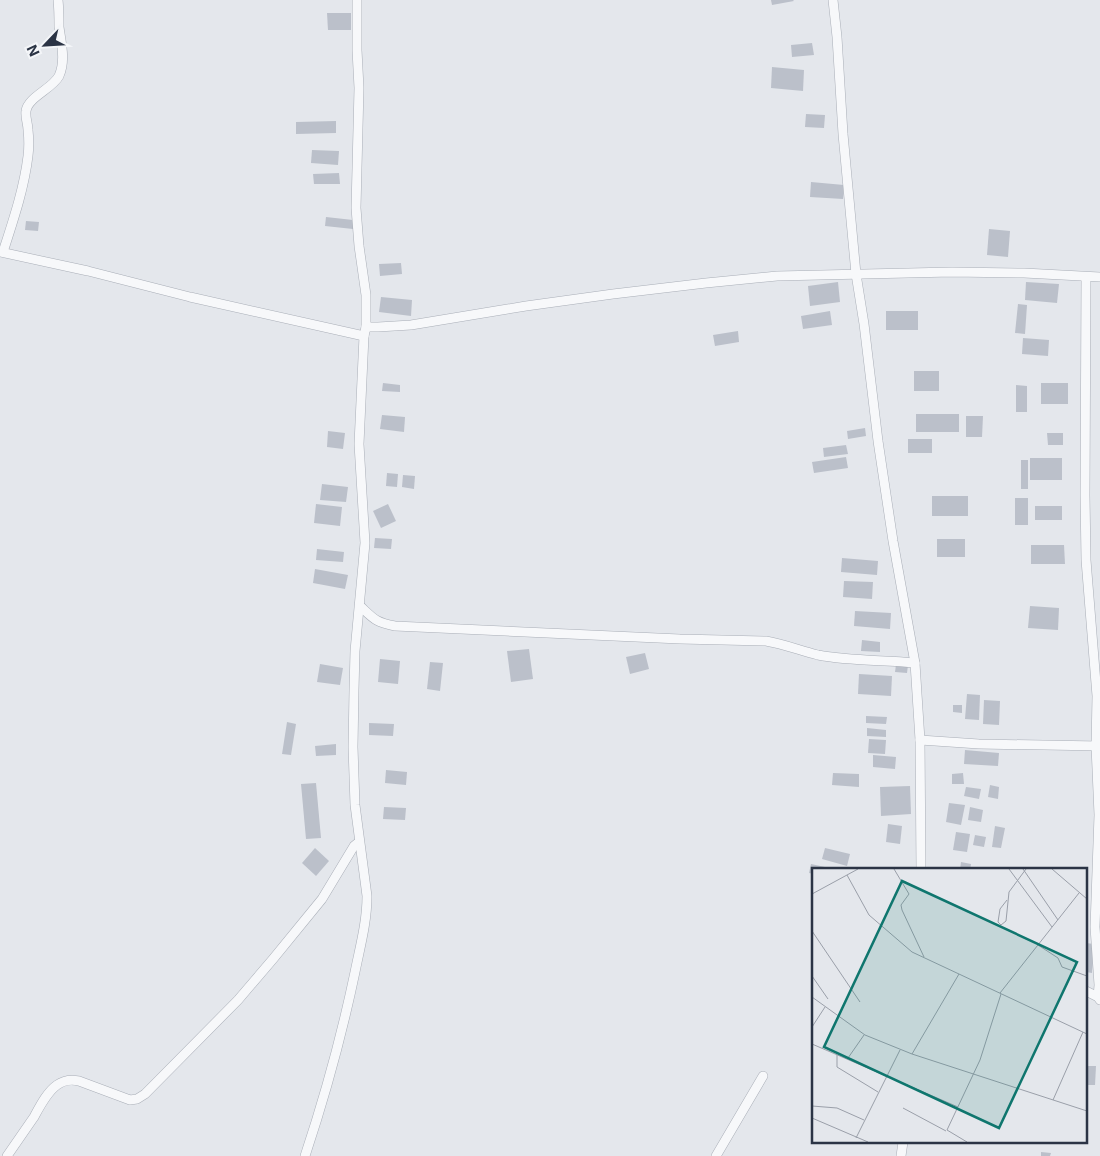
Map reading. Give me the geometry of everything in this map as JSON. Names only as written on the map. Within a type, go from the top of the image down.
[{"type":"street","points":[[58,0],[62,68],[55,82],[29,104],[26,109],[29,145],[26,169],[22,190],[2,252],[364,336]]},
{"type":"street","points":[[305,1156],[336,1054],[365,921],[367,896],[354,789],[353,747],[355,661],[365,543],[359,444],[366,295],[356,208],[359,88],[357,0]]},
{"type":"street","points":[[833,0],[856,274],[893,541],[915,663],[920,740],[921,868]]},
{"type":"street","points":[[366,326],[411,325],[536,305],[706,283],[777,276],[952,272],[1100,277]]},
{"type":"street","points":[[1086,277],[1084,445],[1086,551],[1097,696],[1099,815],[1095,927],[1099,999]]},
{"type":"street","points":[[360,606],[375,620],[395,626],[680,640],[766,641],[818,655],[915,663]]},
{"type":"street","points":[[920,740],[989,744],[1098,746]]},
{"type":"street","points":[[7,1156],[47,1096],[54,1087],[64,1081],[72,1079],[79,1081],[130,1100],[137,1099],[145,1094],[238,1000],[318,905],[354,846],[359,842]]},
{"type":"street","points":[[1088,992],[1099,999]]},
{"type":"street","points":[[716,1156],[763,1076]]},
{"type":"building","points":[[771,0],[793,0],[794,1],[772,5]]},
{"type":"building","points":[[327,13],[351,13],[351,30],[328,30]]},
{"type":"building","points":[[812,43],[814,55],[792,57],[791,45]]},
{"type":"building","points":[[772,67],[804,70],[803,91],[771,88]]},
{"type":"building","points":[[806,114],[825,115],[824,128],[805,127]]},
{"type":"building","points":[[336,121],[336,133],[296,134],[296,122]]},
{"type":"building","points":[[312,150],[339,151],[338,165],[311,163]]},
{"type":"building","points":[[339,173],[340,184],[314,184],[313,174]]},
{"type":"building","points":[[811,182],[844,185],[843,199],[810,197]]},
{"type":"building","points":[[326,217],[353,220],[353,229],[325,226]]},
{"type":"building","points":[[26,221],[39,222],[38,231],[25,230]]},
{"type":"building","points":[[989,229],[1010,231],[1008,257],[987,255]]},
{"type":"building","points":[[401,263],[402,274],[380,276],[379,264]]},
{"type":"building","points":[[838,282],[840,302],[810,306],[808,286]]},
{"type":"building","points":[[1026,282],[1059,284],[1057,303],[1025,300]]},
{"type":"building","points":[[381,297],[412,300],[411,316],[379,312]]},
{"type":"building","points":[[1018,304],[1027,305],[1025,334],[1015,333]]},
{"type":"building","points":[[830,311],[832,325],[803,329],[801,316]]},
{"type":"building","points":[[886,311],[918,311],[918,330],[886,330]]},
{"type":"building","points":[[738,331],[739,342],[715,346],[713,335]]},
{"type":"building","points":[[1023,338],[1049,340],[1048,356],[1022,354]]},
{"type":"building","points":[[914,371],[939,371],[939,391],[914,391]]},
{"type":"building","points":[[383,383],[400,385],[400,392],[382,391]]},
{"type":"building","points":[[1041,383],[1068,383],[1068,404],[1041,404]]},
{"type":"building","points":[[1016,385],[1027,386],[1027,412],[1016,412]]},
{"type":"building","points":[[916,414],[959,414],[959,432],[916,432]]},
{"type":"building","points":[[382,415],[405,417],[404,432],[380,429]]},
{"type":"building","points":[[966,416],[983,416],[982,437],[966,437]]},
{"type":"building","points":[[865,428],[866,436],[848,439],[847,431]]},
{"type":"building","points":[[328,431],[345,433],[343,449],[327,447]]},
{"type":"building","points":[[1047,433],[1063,433],[1063,445],[1048,445]]},
{"type":"building","points":[[908,439],[932,439],[932,453],[908,453]]},
{"type":"building","points":[[846,445],[848,454],[824,457],[823,448]]},
{"type":"building","points":[[846,457],[848,468],[814,473],[812,462]]},
{"type":"building","points":[[1030,458],[1062,458],[1062,480],[1030,480]]},
{"type":"building","points":[[1021,460],[1028,460],[1028,489],[1021,489]]},
{"type":"building","points":[[387,473],[398,474],[397,487],[386,486]]},
{"type":"building","points":[[403,475],[415,476],[414,489],[402,487]]},
{"type":"building","points":[[322,484],[348,487],[346,502],[320,500]]},
{"type":"building","points":[[932,496],[968,496],[968,516],[932,516]]},
{"type":"building","points":[[1015,498],[1028,498],[1028,525],[1015,525]]},
{"type":"building","points":[[316,504],[342,507],[340,526],[314,523]]},
{"type":"building","points":[[388,504],[396,521],[381,528],[373,511]]},
{"type":"building","points":[[1035,506],[1062,506],[1062,520],[1035,520]]},
{"type":"building","points":[[375,538],[392,539],[391,549],[374,548]]},
{"type":"building","points":[[937,539],[965,539],[965,557],[937,557]]},
{"type":"building","points":[[1031,545],[1064,545],[1065,564],[1031,564]]},
{"type":"building","points":[[317,549],[344,552],[343,562],[316,560]]},
{"type":"building","points":[[842,558],[878,561],[877,575],[841,572]]},
{"type":"building","points":[[315,569],[348,575],[345,589],[313,583]]},
{"type":"building","points":[[844,581],[873,582],[872,599],[843,597]]},
{"type":"building","points":[[1030,606],[1059,608],[1058,630],[1028,628]]},
{"type":"building","points":[[855,611],[891,613],[890,629],[854,626]]},
{"type":"building","points":[[862,640],[880,642],[880,652],[861,651]]},
{"type":"building","points":[[529,649],[533,679],[511,682],[507,651]]},
{"type":"building","points":[[645,653],[649,669],[630,674],[626,657]]},
{"type":"building","points":[[380,659],[400,661],[398,684],[378,682]]},
{"type":"building","points":[[430,662],[443,663],[440,691],[427,689]]},
{"type":"building","points":[[320,664],[343,668],[340,685],[317,682]]},
{"type":"building","points":[[896,665],[908,665],[907,673],[895,672]]},
{"type":"building","points":[[859,674],[892,676],[891,696],[858,694]]},
{"type":"building","points":[[967,694],[980,695],[979,720],[965,719]]},
{"type":"building","points":[[984,700],[1000,701],[999,725],[983,724]]},
{"type":"building","points":[[953,705],[962,705],[962,713],[953,712]]},
{"type":"building","points":[[866,716],[887,717],[886,724],[866,723]]},
{"type":"building","points":[[287,722],[296,724],[291,755],[282,754]]},
{"type":"building","points":[[369,723],[394,724],[393,736],[369,735]]},
{"type":"building","points":[[867,728],[886,730],[886,737],[867,736]]},
{"type":"building","points":[[869,739],[886,740],[885,754],[868,753]]},
{"type":"building","points":[[336,744],[336,755],[316,756],[315,746]]},
{"type":"building","points":[[965,750],[999,753],[998,766],[964,764]]},
{"type":"building","points":[[873,755],[896,757],[895,769],[873,767]]},
{"type":"building","points":[[386,770],[407,772],[406,785],[385,783]]},
{"type":"building","points":[[833,773],[859,774],[859,787],[832,785]]},
{"type":"building","points":[[963,773],[964,784],[952,784],[952,774]]},
{"type":"building","points":[[316,783],[321,838],[306,839],[301,784]]},
{"type":"building","points":[[990,785],[999,787],[998,799],[988,797]]},
{"type":"building","points":[[910,786],[911,814],[881,816],[880,787]]},
{"type":"building","points":[[966,787],[981,789],[979,799],[964,796]]},
{"type":"building","points":[[949,803],[965,805],[961,825],[946,822]]},
{"type":"building","points":[[384,807],[406,808],[405,820],[383,819]]},
{"type":"building","points":[[970,807],[983,810],[981,822],[968,820]]},
{"type":"building","points":[[888,824],[902,826],[900,844],[886,842]]},
{"type":"building","points":[[995,826],[1005,828],[1001,848],[992,847]]},
{"type":"building","points":[[956,832],[970,834],[967,852],[953,850]]},
{"type":"building","points":[[975,835],[986,837],[984,847],[973,845]]},
{"type":"building","points":[[315,848],[329,861],[316,876],[302,863]]},
{"type":"building","points":[[825,848],[850,854],[847,866],[822,859]]},
{"type":"building","points":[[961,862],[971,864],[970,868],[960,868]]},
{"type":"building","points":[[811,864],[825,867],[812,868],[812,874],[809,873]]},
{"type":"building","points":[[1088,943],[1094,944],[1092,973],[1088,972]]},
{"type":"building","points":[[1088,1066],[1096,1066],[1095,1085],[1088,1085]]},
{"type":"building","points":[[1041,1152],[1051,1153],[1050,1156],[1041,1156]]}]
